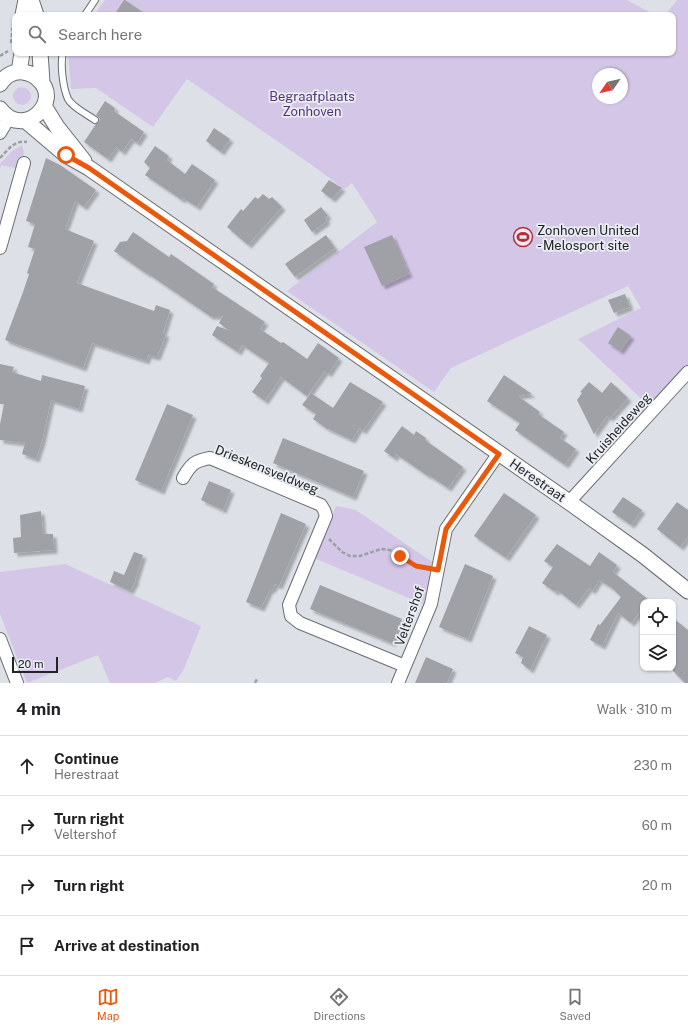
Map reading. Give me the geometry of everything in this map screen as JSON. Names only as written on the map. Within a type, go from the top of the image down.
[{"type":"street","points":[[21,12],[26,0]]},
{"type":"street","points":[[31,0],[35,12]]},
{"type":"street","points":[[6,77],[20,56]]},
{"type":"street","points":[[0,133],[5,113],[15,120],[26,121],[34,118],[40,113],[44,106],[46,98],[42,82],[40,56]]},
{"type":"street","points":[[6,77],[32,74],[42,82]]},
{"type":"street","name":"Herestraat","points":[[44,106],[56,127],[89,168]]},
{"type":"street","name":"Herestraat","points":[[26,121],[66,155],[89,168],[569,502],[643,554],[688,591]]},
{"type":"street","points":[[0,248],[24,162]]},
{"type":"street","name":"Kruisheideweg","points":[[569,502],[688,372]]},
{"type":"street","name":"Veltershof","points":[[398,683],[431,604],[446,529],[499,454]]},
{"type":"street","name":"Drieskensveldweg","points":[[183,478],[190,465],[200,460],[210,458],[321,506],[326,516],[289,605],[291,616],[300,623],[405,666]]},
{"type":"street","points":[[0,639],[17,683]]},
{"type":"lane","points":[[86,12],[95,0]]},
{"type":"lane","points":[[62,56],[62,77],[68,100],[75,107],[95,120]]},
{"type":"path","points":[[0,56],[11,49],[12,45]]},
{"type":"path","points":[[0,158],[12,144],[23,142],[30,143]]},
{"type":"path","points":[[319,534],[331,540],[342,552],[350,556],[360,556],[381,549],[390,550],[416,566],[438,570]]},
{"type":"path","points":[[255,683],[257,679]]},
{"type":"green space","points":[[105,0],[627,0],[649,12],[96,12]]},
{"type":"green space","name":"Zonhoven United - Melosport site","points":[[677,0],[688,0],[688,365],[649,406],[578,339],[641,308],[628,286],[451,368],[434,392],[287,291],[377,222],[352,183],[344,189],[187,79],[153,127],[96,88],[71,89],[68,56],[676,56],[676,12],[667,12]]},
{"type":"green space","points":[[18,87],[26,87],[31,92],[29,103],[26,105],[18,105],[13,100],[13,92]]},
{"type":"green space","points":[[22,145],[24,153],[23,163],[15,168],[1,165],[0,170],[0,164],[12,151]]},
{"type":"green space","points":[[336,506],[356,510],[435,564],[431,589],[423,604],[314,558]]},
{"type":"green space","points":[[65,564],[201,626],[184,669],[176,681],[168,677],[155,683],[110,683],[98,655],[27,683],[0,614],[0,572]]},
{"type":"building","points":[[125,0],[143,12],[116,12]]},
{"type":"building","points":[[105,101],[115,108],[114,111],[144,132],[137,143],[131,139],[122,152],[116,147],[108,159],[84,142],[99,122],[100,119],[96,115]]},
{"type":"building","points":[[214,128],[230,139],[221,152],[206,141]]},
{"type":"building","points":[[155,146],[169,156],[167,160],[185,174],[192,164],[215,180],[197,207],[183,198],[182,200],[145,175],[150,168],[144,162]]},
{"type":"building","points":[[46,158],[60,165],[96,190],[84,207],[75,201],[65,229],[94,241],[77,283],[154,311],[156,305],[170,310],[163,333],[166,334],[157,357],[148,355],[146,361],[92,343],[83,368],[5,340],[29,274],[27,273],[35,249],[28,247],[35,224],[26,221]]},
{"type":"building","points":[[329,180],[342,188],[332,199],[321,191]]},
{"type":"building","points":[[263,194],[269,199],[272,197],[282,207],[248,245],[227,227],[241,209],[243,211],[255,197],[258,199]]},
{"type":"building","points":[[321,207],[328,216],[325,218],[327,221],[312,232],[304,220]]},
{"type":"building","points":[[133,232],[169,257],[171,254],[214,284],[212,287],[265,322],[260,329],[281,343],[283,342],[307,359],[318,343],[339,358],[328,374],[325,371],[307,396],[281,377],[265,401],[252,392],[262,378],[260,376],[269,363],[242,345],[238,352],[212,335],[217,326],[228,330],[219,323],[223,316],[210,316],[114,251],[120,242],[127,241]]},
{"type":"building","points":[[326,235],[335,248],[295,277],[285,264]]},
{"type":"building","points":[[392,235],[409,274],[382,286],[364,247]]},
{"type":"building","points":[[625,294],[630,307],[614,313],[608,300]]},
{"type":"building","points":[[618,327],[631,336],[620,351],[608,343]]},
{"type":"building","points":[[0,364],[14,367],[12,372],[41,381],[42,375],[85,386],[79,409],[51,400],[42,441],[36,459],[22,454],[25,443],[0,440],[0,424],[4,404],[0,404]]},
{"type":"building","points":[[504,375],[532,394],[518,396],[540,412],[538,414],[564,432],[560,438],[576,449],[565,465],[515,430],[520,423],[487,401]]},
{"type":"building","points":[[350,382],[383,402],[363,431],[359,428],[352,440],[326,428],[313,419],[316,414],[302,405],[311,393],[333,408]]},
{"type":"building","points":[[589,382],[602,393],[611,382],[628,398],[610,418],[607,416],[594,434],[577,400],[582,393],[580,392]]},
{"type":"building","points":[[167,404],[193,415],[161,491],[135,480]]},
{"type":"building","points":[[402,426],[414,435],[416,431],[426,438],[425,440],[463,467],[448,488],[396,454],[394,458],[384,451]]},
{"type":"building","points":[[283,438],[364,471],[353,497],[273,463]]},
{"type":"building","points":[[209,481],[231,490],[223,510],[201,500]]},
{"type":"building","points":[[504,493],[536,515],[506,558],[474,536]]},
{"type":"building","points":[[623,497],[642,510],[631,525],[612,512]]},
{"type":"building","points":[[677,502],[688,510],[688,537],[680,547],[657,529]]},
{"type":"building","points":[[41,511],[43,534],[53,534],[54,550],[14,553],[13,538],[21,537],[20,515]]},
{"type":"building","points":[[281,513],[306,524],[279,586],[275,584],[272,590],[270,589],[261,608],[246,602]]},
{"type":"building","points":[[557,544],[590,566],[599,552],[617,565],[613,572],[648,599],[640,599],[640,612],[631,623],[618,613],[602,646],[590,640],[598,624],[600,625],[621,597],[612,588],[599,580],[592,591],[589,588],[576,605],[557,590],[555,592],[542,583],[553,567],[544,561]]},
{"type":"building","points":[[134,552],[143,555],[136,580],[130,591],[110,582],[114,571],[124,575]]},
{"type":"building","points":[[465,564],[493,576],[468,639],[439,627]]},
{"type":"building","points":[[320,585],[402,619],[392,643],[310,609]]},
{"type":"building","points":[[676,620],[688,630],[688,683],[685,683],[673,671],[676,671]]},
{"type":"building","points":[[529,626],[547,635],[530,670],[521,663],[523,657],[515,653]]},
{"type":"building","points":[[426,657],[453,669],[447,683],[415,683]]},
{"type":"place","name":"Zonhoven United - Melosport site","points":[[523,237]]},
{"type":"route","points":[[66,155],[89,168],[499,454],[446,529],[438,570],[416,566],[400,556]]},
{"type":"park label","name":"Begraafplaats Zonhoven","points":[[312,104]]}]
